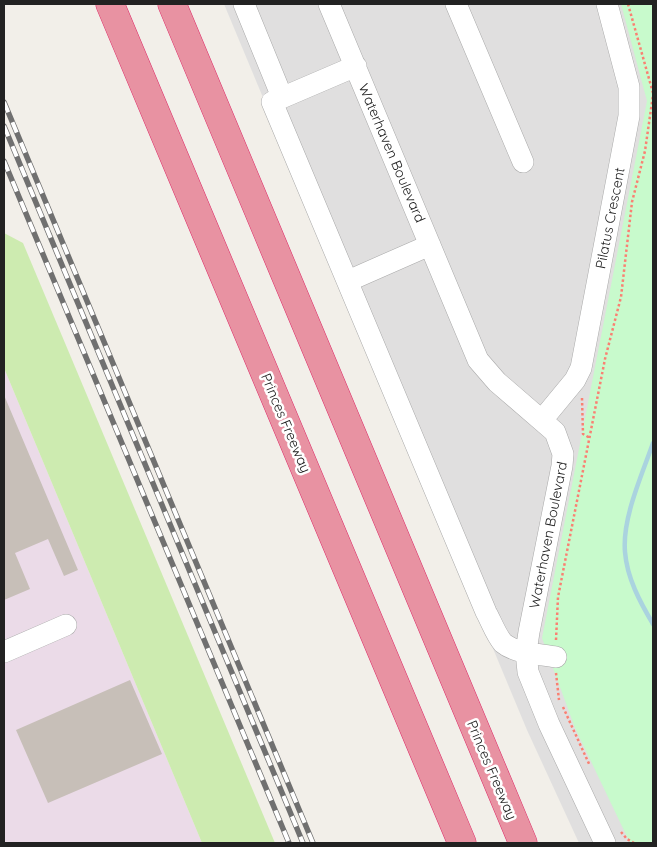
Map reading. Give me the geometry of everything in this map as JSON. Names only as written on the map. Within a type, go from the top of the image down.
[{"type":"highway","points":[[96,4],[160,125]]},
{"type":"highway","name":"Princes Freeway","points":[[110,4],[462,843]]},
{"type":"highway","name":"Princes Freeway","points":[[172,4],[523,843]]},
{"type":"highway","points":[[190,4],[230,141]]},
{"type":"street","points":[[244,4],[282,97]]},
{"type":"street","name":"Waterhaven Boulevard","points":[[330,4],[478,360],[497,382],[554,432],[563,454],[526,652],[528,672],[538,697],[613,837]]},
{"type":"street","points":[[456,4],[523,162]]},
{"type":"street","name":"Pilatus Crescent","points":[[542,420],[575,380],[581,368],[629,116],[629,87],[607,4]]},
{"type":"street","points":[[356,66],[272,102],[486,612],[502,642],[526,652],[556,657]]},
{"type":"street","points":[[348,281],[430,245]]},
{"type":"street","points":[[4,652],[66,625]]},
{"type":"path","points":[[591,769],[560,701],[556,657],[558,597],[605,359],[621,297],[632,202],[645,151],[653,94],[628,4]]},
{"type":"path","points":[[613,837],[634,843]]},
{"type":"shaded area","points":[[224,4],[653,4],[653,843],[579,843],[527,730]]},
{"type":"shaded area","points":[[4,368],[202,843],[4,843]]},
{"type":"green space","points":[[621,4],[653,4],[653,843],[630,843],[575,728],[542,638],[647,101]]},
{"type":"green space","points":[[4,233],[23,243],[275,843],[202,843],[4,368]]},
{"type":"building","points":[[4,395],[78,570],[64,576],[48,539],[15,553],[30,589],[4,600]]},
{"type":"building","points":[[130,680],[162,754],[48,803],[16,730]]},
{"type":"waterway","points":[[653,443],[634,497],[625,539],[628,571],[639,598],[653,624]]},
{"type":"railway","points":[[4,102],[313,843]]},
{"type":"railway","points":[[4,126],[303,843]]},
{"type":"railway","points":[[4,161],[289,843]]}]
